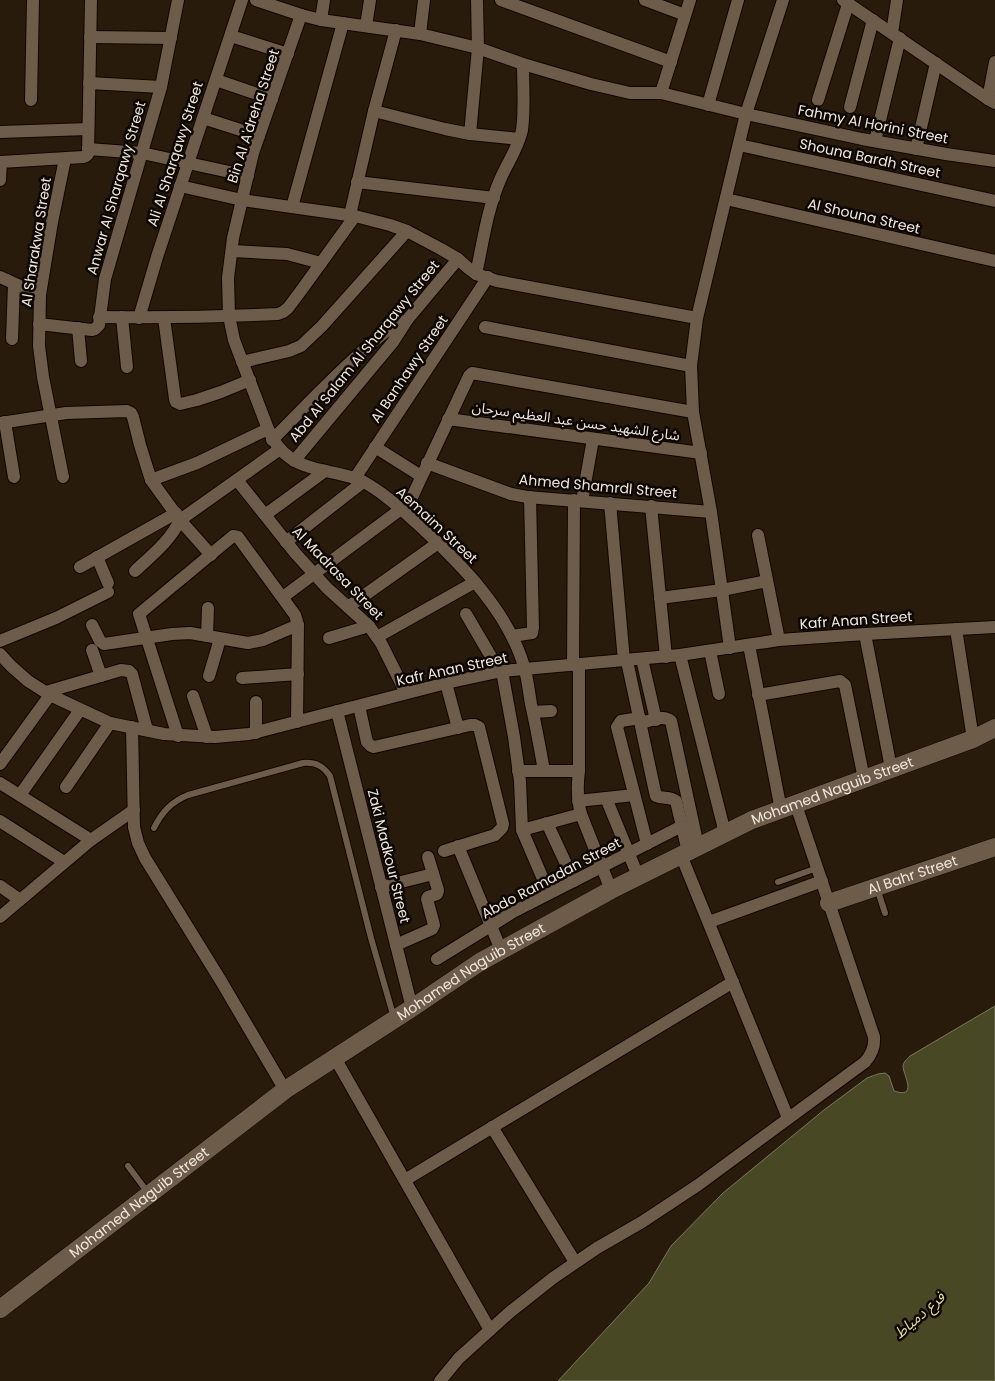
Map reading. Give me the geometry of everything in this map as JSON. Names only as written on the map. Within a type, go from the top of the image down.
[{"type":"street","points":[[31,100],[33,0]]},
{"type":"street","points":[[87,153],[91,0]]},
{"type":"street","name":"Anwar Al Sharqawy Street","points":[[100,317],[105,279],[161,87],[178,0]]},
{"type":"street","name":"Ali Al Sharqawy Street","points":[[139,318],[157,257],[242,0]]},
{"type":"street","name":"Fahmy Al Horini Street","points":[[256,0],[321,20],[420,34],[478,48],[522,64],[630,93],[661,93],[746,114],[875,141],[995,160]]},
{"type":"street","points":[[321,20],[324,0]]},
{"type":"street","points":[[366,26],[370,0]]},
{"type":"street","points":[[420,34],[424,0]]},
{"type":"street","points":[[470,134],[478,48],[477,0]]},
{"type":"street","points":[[501,0],[671,62]]},
{"type":"street","points":[[645,0],[686,15]]},
{"type":"street","points":[[661,93],[690,0]]},
{"type":"street","points":[[708,105],[738,0]]},
{"type":"street","points":[[730,648],[711,512],[693,412],[691,366],[697,318],[746,114],[783,0]]},
{"type":"street","points":[[875,141],[896,36],[897,0]]},
{"type":"street","points":[[818,100],[845,1],[991,101],[995,64]]},
{"type":"street","name":"Bin Al A'dreha Street","points":[[229,316],[228,278],[233,238],[242,200],[259,136],[301,15]]},
{"type":"street","points":[[850,107],[873,20]]},
{"type":"street","points":[[292,207],[343,23]]},
{"type":"street","points":[[39,324],[92,330],[99,325],[100,317],[164,318],[278,314],[283,312],[321,263],[352,215],[374,111],[396,30]]},
{"type":"street","points":[[230,36],[288,54]]},
{"type":"street","points":[[90,37],[171,38]]},
{"type":"street","points":[[916,148],[936,63]]},
{"type":"street","points":[[482,276],[488,217],[500,180],[516,149],[522,131],[522,64]]},
{"type":"street","points":[[216,80],[272,99]]},
{"type":"street","points":[[89,83],[161,87]]},
{"type":"street","points":[[374,111],[470,134],[519,139]]},
{"type":"street","points":[[203,118],[259,136]]},
{"type":"street","points":[[0,132],[88,129]]},
{"type":"street","name":"Shouna Bardh Street","points":[[739,145],[995,201]]},
{"type":"street","points":[[0,180],[0,162],[65,158],[87,153],[142,153],[248,176]]},
{"type":"street","name":"Al Sharakwa Street","points":[[63,477],[39,346],[39,324],[40,294],[65,158]]},
{"type":"street","points":[[358,182],[494,198]]},
{"type":"street","points":[[180,186],[242,200],[352,215],[381,222],[433,244],[482,276],[520,286],[697,318]]},
{"type":"street","name":"Al Shouna Street","points":[[726,199],[995,262]]},
{"type":"street","points":[[242,362],[289,351],[301,346],[322,326],[407,232]]},
{"type":"street","points":[[232,251],[287,254],[321,263]]},
{"type":"street","name":"Abd Al Salam Al Sharqawy Street","points":[[294,461],[393,342],[407,320],[458,259]]},
{"type":"street","name":"Al Banhawy Street","points":[[286,542],[359,480],[375,447],[482,276]]},
{"type":"street","points":[[0,277],[40,294]]},
{"type":"street","points":[[12,339],[14,284]]},
{"type":"street","name":"Aemaim Street","points":[[229,316],[234,340],[273,439],[294,461],[309,468],[359,480],[403,510],[475,582],[500,616],[512,636],[525,669],[544,771]]},
{"type":"street","points":[[122,317],[127,367]]},
{"type":"street","points":[[164,318],[176,402],[180,404],[197,400],[250,380]]},
{"type":"street","points":[[80,567],[178,516],[237,480],[273,439],[359,354],[391,327],[407,320]]},
{"type":"street","points":[[485,327],[691,366]]},
{"type":"street","points":[[78,328],[81,361]]},
{"type":"street","points":[[283,598],[403,510],[472,373],[693,412]]},
{"type":"street","points":[[14,477],[2,422],[50,414],[127,411],[133,417],[151,480],[211,555]]},
{"type":"street","name":"شارع الشهيد حسن عبد العظيم سرحان","points":[[448,419],[701,452]]},
{"type":"street","points":[[151,480],[273,439]]},
{"type":"street","points":[[593,439],[578,501],[576,665],[579,771],[577,786],[581,814],[612,890]]},
{"type":"street","points":[[375,447],[421,476]]},
{"type":"street","name":"Ahmed Shamrdl Street","points":[[427,463],[511,494],[711,512]]},
{"type":"street","points":[[265,515],[325,471]]},
{"type":"street","name":"Al Madrasa Street","points":[[237,480],[314,574],[373,632],[406,693]]},
{"type":"street","points":[[512,636],[532,633],[533,628],[530,497]]},
{"type":"street","points":[[610,503],[626,661],[641,721],[656,796],[672,799],[676,802],[708,922],[788,1118]]},
{"type":"street","points":[[651,506],[666,657]]},
{"type":"street","points":[[135,571],[161,547],[175,530],[178,516]]},
{"type":"street","points":[[758,535],[779,640]]},
{"type":"street","points":[[178,736],[139,614],[233,536],[238,537],[295,615],[298,625],[298,722]]},
{"type":"street","points":[[348,607],[438,543]]},
{"type":"street","points":[[0,641],[56,618],[108,588],[97,558]]},
{"type":"street","points":[[329,638],[373,632],[475,582]]},
{"type":"street","points":[[660,598],[767,582]]},
{"type":"street","points":[[207,636],[208,608]]},
{"type":"street","points":[[466,614],[501,672],[514,736],[520,781],[522,830],[549,894]]},
{"type":"street","points":[[92,625],[102,643],[190,633],[248,643],[263,640],[298,625]]},
{"type":"street","name":"Kafr Anan Street","points":[[0,654],[28,681],[48,694],[110,723],[178,736],[215,738],[256,732],[446,683],[501,672],[666,657],[779,640],[995,627]]},
{"type":"street","points":[[956,629],[973,739]]},
{"type":"street","points":[[865,634],[891,768]]},
{"type":"street","points":[[209,676],[220,638]]},
{"type":"street","points":[[440,1381],[459,1358],[531,1294],[575,1262],[642,1222],[698,1185],[865,1062],[872,1053],[874,1037],[822,881],[788,807],[758,694],[749,645]]},
{"type":"street","points":[[92,650],[101,676]]},
{"type":"street","points":[[710,651],[719,694]]},
{"type":"street","points":[[680,655],[725,833]]},
{"type":"street","points":[[642,659],[656,720]]},
{"type":"street","points":[[0,764],[48,694],[121,670],[129,671],[132,674],[147,730]]},
{"type":"street","points":[[242,678],[298,674]]},
{"type":"street","points":[[758,694],[840,681],[845,685],[864,779]]},
{"type":"street","points":[[446,683],[458,728]]},
{"type":"street","points":[[193,696],[206,737]]},
{"type":"street","points":[[256,702],[256,732]]},
{"type":"street","points":[[358,706],[367,742],[374,747],[473,725],[479,727],[503,824],[495,835],[444,850]]},
{"type":"street","points":[[20,795],[80,710]]},
{"type":"street","name":"Zaki Madkour Street","points":[[337,711],[412,1008]]},
{"type":"street","points":[[533,712],[551,711]]},
{"type":"street","points":[[647,844],[617,727],[621,721],[656,720],[664,717],[671,721],[689,851]]},
{"type":"street","points":[[66,787],[110,723]]},
{"type":"street","points":[[132,727],[134,827],[138,843],[145,858],[285,1090]]},
{"type":"street","name":"Mohamed Naguib Street","points":[[0,1309],[285,1090],[480,962],[638,876],[752,820],[973,739],[995,728]]},
{"type":"street","points":[[518,771],[579,771]]},
{"type":"street","points":[[0,783],[91,840]]},
{"type":"street","points":[[578,801],[634,795]]},
{"type":"street","points":[[606,798],[638,876]]},
{"type":"street","points":[[0,917],[91,840],[134,810]]},
{"type":"street","points":[[522,830],[581,814]]},
{"type":"street","points":[[0,821],[64,862]]},
{"type":"street","points":[[547,823],[574,881]]},
{"type":"street","name":"Abdo Ramadan Street","points":[[437,959],[513,912],[682,826]]},
{"type":"street","points":[[458,846],[501,950]]},
{"type":"street","name":"Al Bahr Street","points":[[829,904],[995,846]]},
{"type":"street","points":[[396,945],[433,928],[434,923],[427,899],[437,894],[438,891],[428,857]]},
{"type":"street","points":[[381,887],[434,874]]},
{"type":"street","points":[[708,922],[822,881]]},
{"type":"street","points":[[0,886],[20,900]]},
{"type":"street","points":[[405,1180],[733,982]]},
{"type":"street","points":[[335,1058],[490,1330]]},
{"type":"street","points":[[492,1127],[575,1262]]},
{"type":"lane","points":[[154,828],[159,817],[167,808],[188,794],[303,763],[312,762],[326,769],[330,776],[371,938],[394,1019]]},
{"type":"lane","points":[[778,882],[817,868]]},
{"type":"lane","points":[[877,888],[885,913]]},
{"type":"lane","points":[[128,1166],[150,1195]]},
{"type":"water","name":"فرع دمياط","points":[[995,1006],[995,1381],[558,1381],[649,1283],[671,1246],[723,1193],[824,1110],[867,1078],[885,1073],[889,1076],[894,1091],[906,1092],[908,1085],[903,1065],[910,1056]]}]
